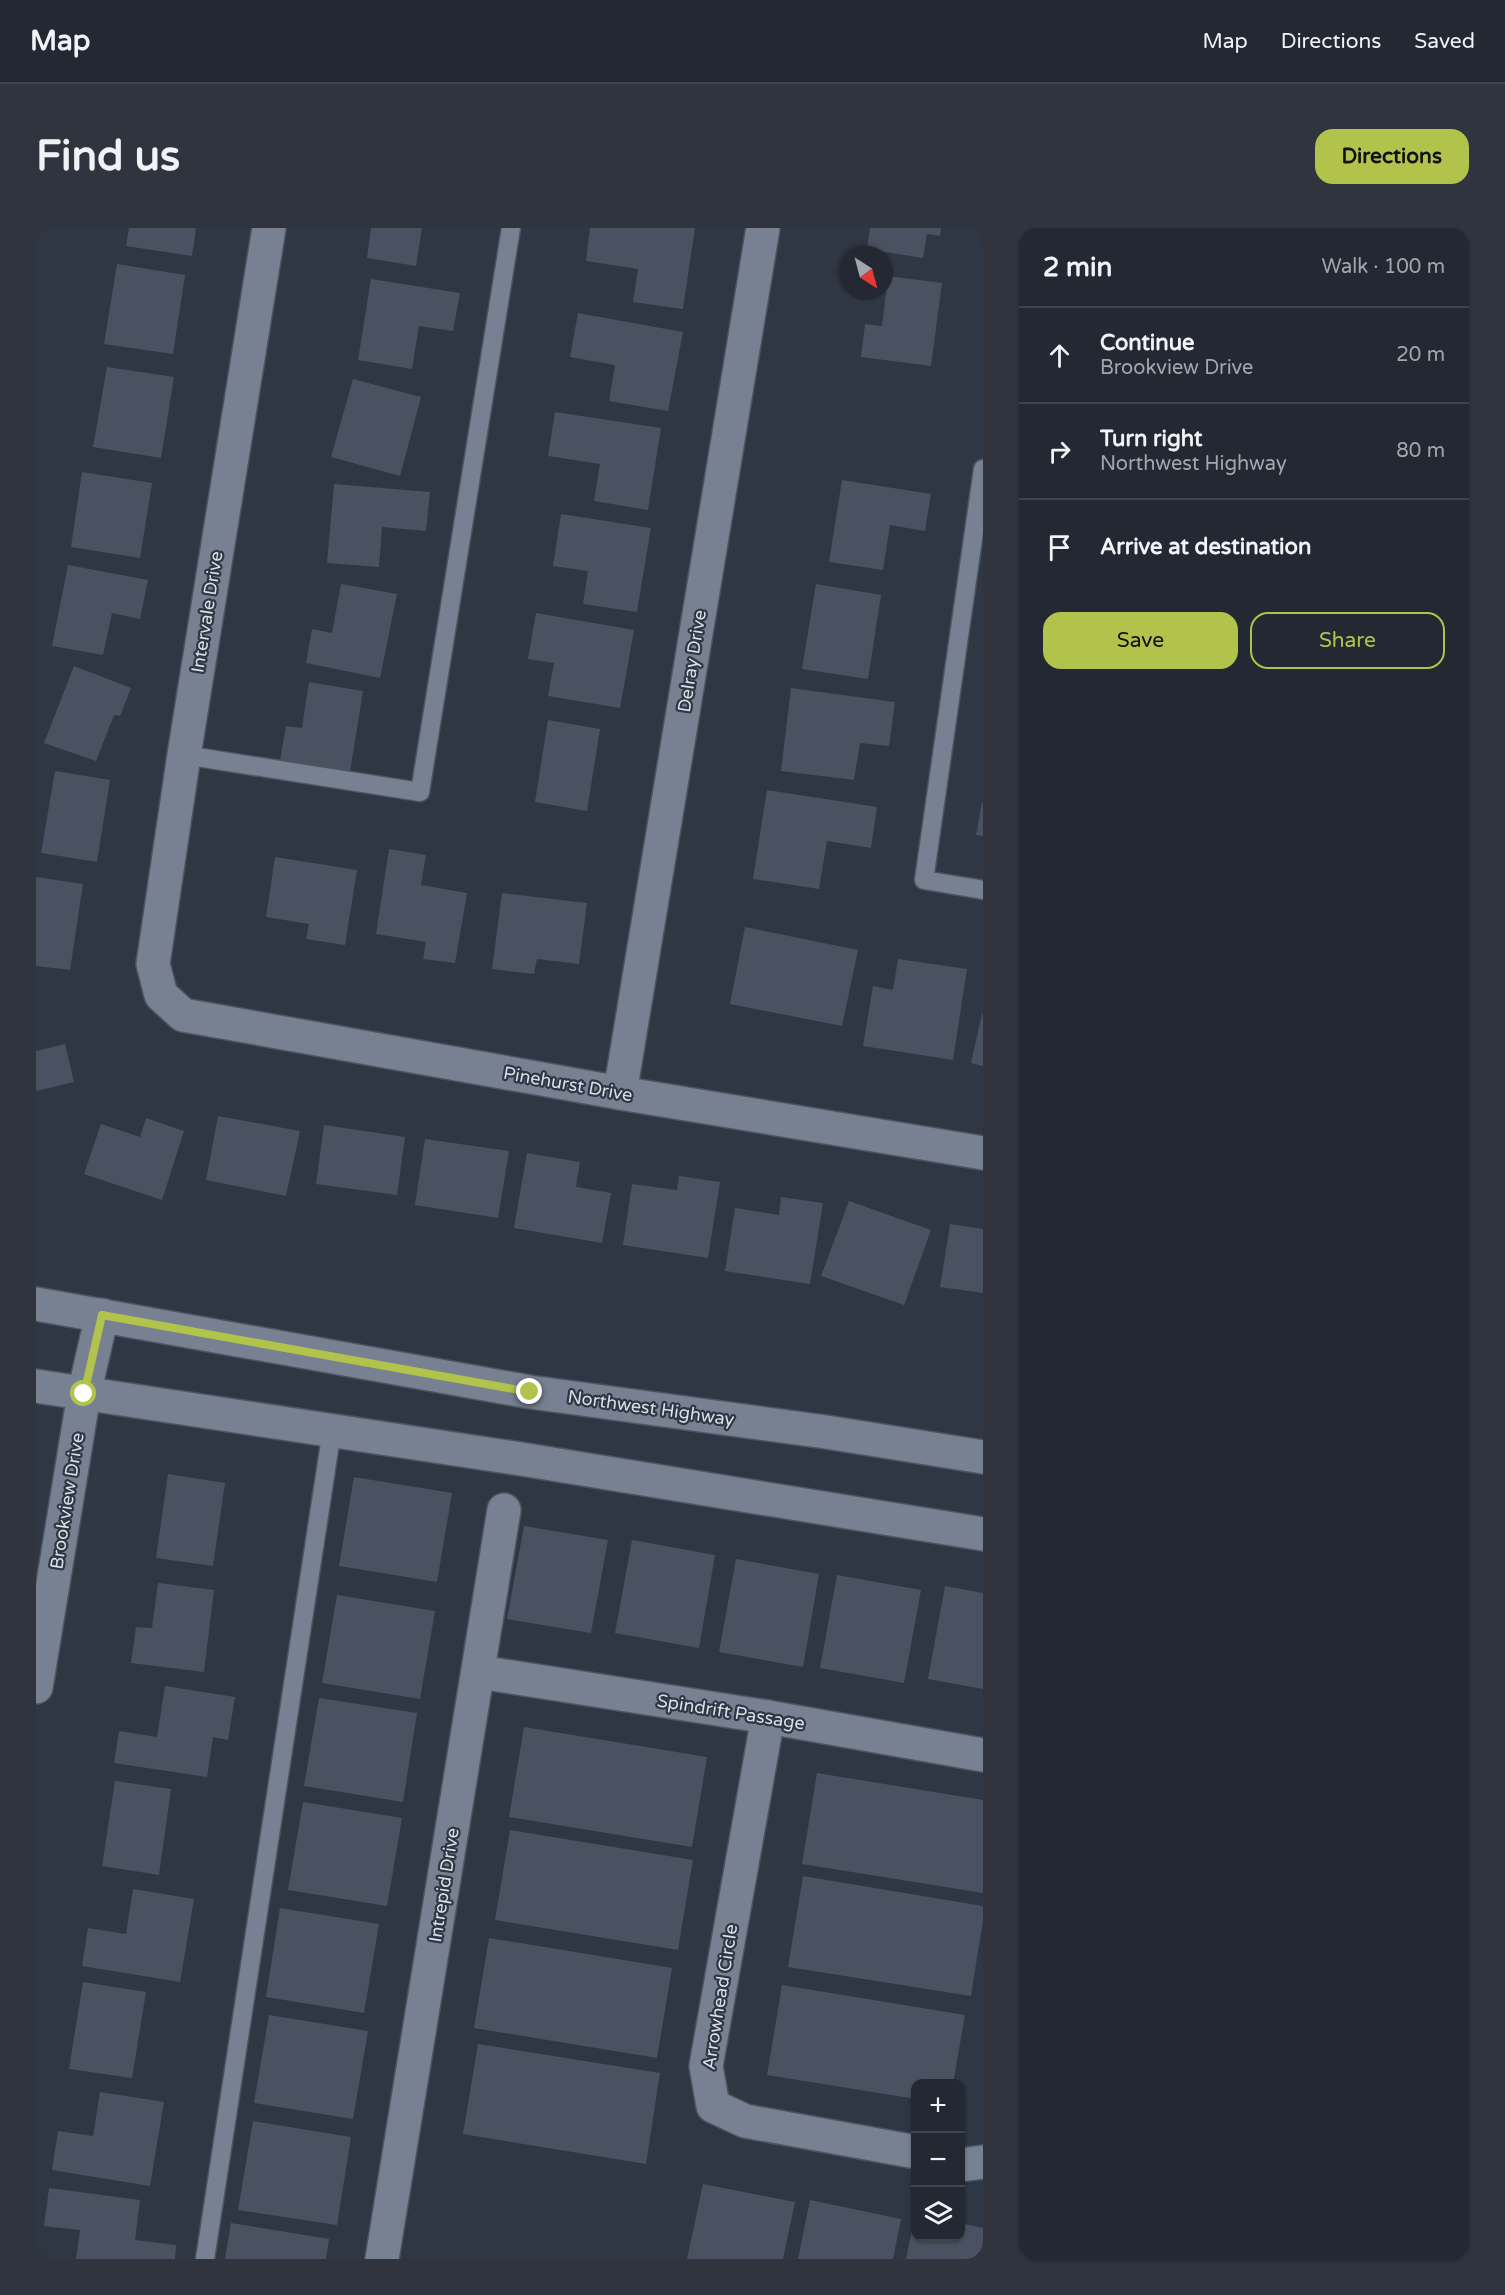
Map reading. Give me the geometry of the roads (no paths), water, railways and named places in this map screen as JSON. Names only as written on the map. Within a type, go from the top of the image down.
[{"type":"street","name":"Intervale Drive","points":[[161,995],[153,964],[184,755],[269,228]]},
{"type":"street","name":"Delray Drive","points":[[620,1093],[763,228]]},
{"type":"street","name":"Pinehurst Drive","points":[[161,995],[183,1014],[620,1093],[983,1153]]},
{"type":"street","name":"Northwest Highway","points":[[36,1304],[530,1392],[826,1432],[983,1457]]},
{"type":"street","name":"Brookview Drive","points":[[36,1687],[84,1394],[102,1315]]},
{"type":"street","points":[[36,1386],[333,1430],[983,1534]]},
{"type":"street","name":"Intrepid Drive","points":[[382,2259],[504,1510]]},
{"type":"street","name":"Spindrift Passage","points":[[479,1672],[768,1717],[983,1755]]},
{"type":"street","name":"Arrowhead Circle","points":[[768,1717],[706,2066],[713,2106],[745,2121],[911,2151]]},
{"type":"street","points":[[965,2164],[983,2162]]},
{"type":"lane","points":[[184,755],[420,792],[511,228]]},
{"type":"lane","points":[[983,469],[924,880],[983,890]]},
{"type":"lane","points":[[205,2259],[333,1430]]}]
